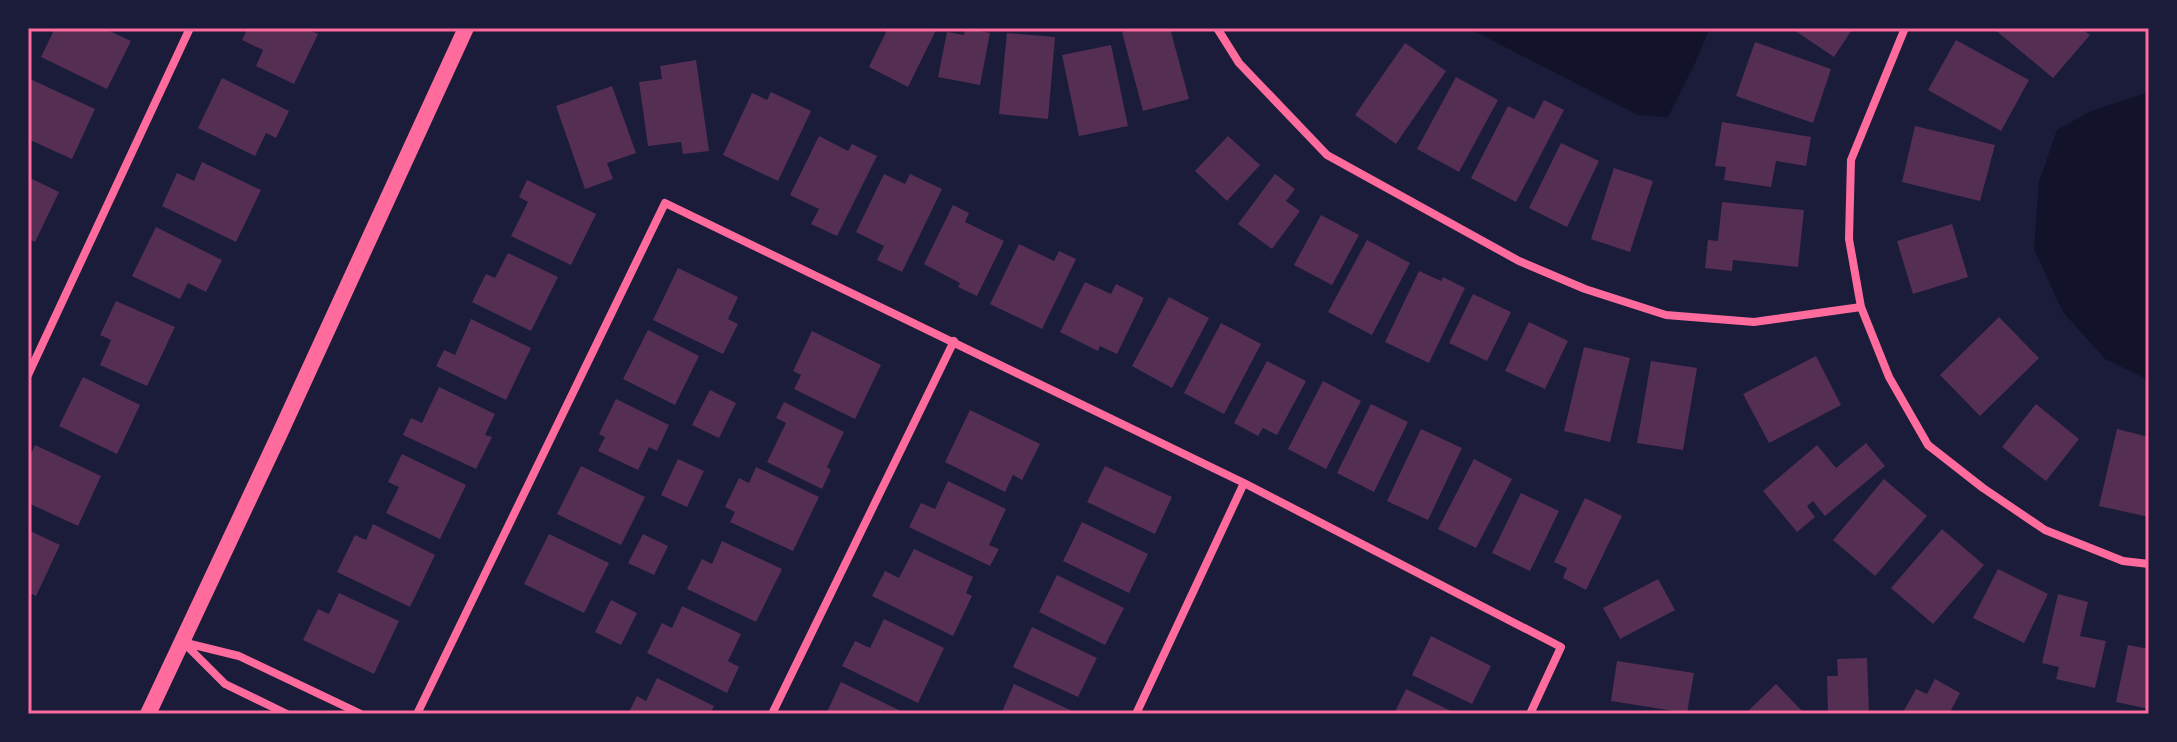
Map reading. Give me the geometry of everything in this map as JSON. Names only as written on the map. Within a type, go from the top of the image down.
[{"type":"main road","points":[[148,714],[466,28]]},
{"type":"street","points":[[28,375],[190,28]]},
{"type":"street","points":[[1217,28],[1239,63],[1327,155],[1519,261],[1585,289],[1666,315],[1754,322],[1861,307]]},
{"type":"street","points":[[1905,28],[1851,160],[1849,239],[1861,307],[1889,377],[1928,445],[1983,488],[2045,530],[2123,561],[2149,564]]},
{"type":"street","points":[[417,714],[665,203],[1244,483],[1561,647],[1530,714]]},
{"type":"street","points":[[772,714],[954,341]]},
{"type":"street","points":[[1136,714],[1244,483]]},
{"type":"street","points":[[182,642],[225,684],[287,714]]},
{"type":"street","points":[[182,642],[239,656],[361,714]]},
{"type":"shaded area","points":[[1468,28],[1710,28],[1668,117],[1638,115]]},
{"type":"shaded area","points":[[2149,92],[2149,380],[2105,359],[2063,312],[2034,249],[2039,182],[2057,130],[2091,111]]},
{"type":"building","points":[[55,28],[103,28],[131,41],[107,89],[41,57]]},
{"type":"building","points":[[248,28],[305,28],[318,34],[294,84],[256,66],[263,50],[242,40]]},
{"type":"building","points":[[888,28],[937,28],[908,87],[869,67]]},
{"type":"building","points":[[965,28],[990,33],[980,85],[938,77],[947,32],[964,35]]},
{"type":"building","points":[[1137,28],[1170,28],[1189,99],[1143,111],[1122,32]]},
{"type":"building","points":[[1791,28],[1853,28],[1834,57]]},
{"type":"building","points":[[1993,28],[2081,28],[2090,35],[2053,78]]},
{"type":"building","points":[[1007,33],[1055,37],[1048,119],[999,114]]},
{"type":"building","points":[[1956,40],[2029,80],[2001,131],[1928,90]]},
{"type":"building","points":[[1755,42],[1831,69],[1813,123],[1736,96]]},
{"type":"building","points":[[1405,43],[1446,71],[1396,144],[1355,115]]},
{"type":"building","points":[[1111,45],[1128,126],[1079,136],[1062,55]]},
{"type":"building","points":[[696,60],[709,151],[683,154],[681,142],[648,146],[639,82],[662,79],[660,66]]},
{"type":"building","points":[[1456,77],[1498,100],[1459,172],[1417,149]]},
{"type":"building","points":[[28,78],[95,109],[72,159],[28,139]]},
{"type":"building","points":[[222,78],[289,111],[276,138],[266,133],[255,156],[198,128]]},
{"type":"building","points":[[612,86],[636,153],[607,163],[613,179],[585,189],[556,106]]},
{"type":"building","points":[[771,92],[811,111],[778,181],[723,155],[752,93],[767,100]]},
{"type":"building","points":[[1544,100],[1564,110],[1516,202],[1471,178],[1508,106],[1534,119]]},
{"type":"building","points":[[1722,122],[1811,137],[1806,166],[1776,161],[1771,187],[1724,180],[1726,167],[1715,166]]},
{"type":"building","points":[[1915,126],[1995,145],[1980,201],[1902,182]]},
{"type":"building","points":[[819,136],[848,151],[852,144],[877,156],[837,236],[811,224],[819,209],[790,195]]},
{"type":"building","points":[[1228,136],[1260,165],[1227,201],[1195,171]]},
{"type":"building","points":[[1561,143],[1599,161],[1567,227],[1529,208]]},
{"type":"building","points":[[202,162],[261,190],[236,242],[162,206],[177,173],[194,181]]},
{"type":"building","points":[[1614,168],[1653,181],[1630,252],[1591,239]]},
{"type":"building","points":[[884,174],[905,184],[910,174],[942,189],[902,272],[877,260],[884,246],[856,232]]},
{"type":"building","points":[[1275,174],[1295,189],[1286,201],[1300,211],[1272,249],[1238,224]]},
{"type":"building","points":[[28,177],[59,192],[35,242],[28,239]]},
{"type":"building","points":[[527,180],[596,214],[571,265],[511,236],[528,202],[519,197]]},
{"type":"building","points":[[1722,202],[1804,210],[1798,267],[1733,260],[1732,271],[1705,268],[1708,240],[1718,241]]},
{"type":"building","points":[[953,205],[969,213],[965,222],[1004,241],[977,296],[924,264]]},
{"type":"building","points":[[1321,215],[1359,235],[1332,285],[1294,265]]},
{"type":"building","points":[[1952,224],[1968,277],[1913,294],[1897,241]]},
{"type":"building","points":[[156,227],[222,260],[206,292],[188,283],[180,299],[132,276]]},
{"type":"building","points":[[1367,240],[1410,263],[1372,335],[1328,312]]},
{"type":"building","points":[[1019,244],[1054,261],[1059,251],[1076,259],[1042,329],[990,304]]},
{"type":"building","points":[[508,253],[558,277],[531,331],[472,302],[486,274],[495,278]]},
{"type":"building","points":[[678,268],[738,297],[728,319],[738,324],[723,354],[653,320]]},
{"type":"building","points":[[1419,271],[1441,281],[1443,277],[1465,288],[1429,363],[1385,342]]},
{"type":"building","points":[[1085,282],[1111,294],[1116,284],[1144,298],[1117,354],[1100,346],[1098,351],[1060,332]]},
{"type":"building","points":[[1473,294],[1511,312],[1487,361],[1449,343]]},
{"type":"building","points":[[1169,297],[1209,318],[1172,388],[1132,366]]},
{"type":"building","points":[[116,301],[175,327],[147,386],[100,365],[111,340],[100,335]]},
{"type":"building","points":[[1999,317],[2039,358],[1980,416],[1940,375]]},
{"type":"building","points":[[471,319],[531,348],[506,400],[436,366],[444,350],[455,355]]},
{"type":"building","points":[[1529,322],[1568,341],[1545,389],[1505,371]]},
{"type":"building","points":[[1221,323],[1261,344],[1224,414],[1184,393]]},
{"type":"building","points":[[648,330],[699,356],[675,405],[623,379]]},
{"type":"building","points":[[812,331],[881,365],[855,419],[794,389],[801,375],[793,371]]},
{"type":"building","points":[[1584,347],[1630,358],[1610,442],[1564,431]]},
{"type":"building","points":[[1816,356],[1841,405],[1769,443],[1743,394]]},
{"type":"building","points":[[1267,361],[1306,381],[1277,435],[1263,428],[1258,436],[1234,423]]},
{"type":"building","points":[[1651,361],[1697,368],[1683,450],[1637,443]]},
{"type":"building","points":[[83,377],[140,405],[117,454],[59,426]]},
{"type":"building","points":[[1323,381],[1361,401],[1326,469],[1288,449]]},
{"type":"building","points":[[439,387],[495,414],[485,435],[492,437],[476,469],[403,435],[411,418],[422,423]]},
{"type":"building","points":[[710,390],[736,403],[719,438],[692,425]]},
{"type":"building","points":[[616,399],[669,425],[657,451],[649,447],[638,470],[598,451],[605,437],[599,434]]},
{"type":"building","points":[[784,402],[844,432],[827,467],[831,470],[822,489],[767,462],[786,423],[776,418]]},
{"type":"building","points":[[1371,404],[1408,422],[1374,492],[1337,473]]},
{"type":"building","points":[[2036,404],[2079,439],[2046,481],[2002,447]]},
{"type":"building","points":[[970,410],[1040,444],[1022,480],[1013,475],[1005,492],[945,462]]},
{"type":"building","points":[[1421,429],[1462,448],[1428,520],[1387,501]]},
{"type":"building","points":[[2117,429],[2149,437],[2149,517],[2099,506]]},
{"type":"building","points":[[1866,443],[1885,466],[1825,516],[1813,501],[1807,506],[1815,517],[1797,532],[1763,491],[1817,445],[1836,468]]},
{"type":"building","points":[[35,445],[101,476],[78,526],[28,503],[28,460]]},
{"type":"building","points":[[402,454],[466,485],[440,539],[386,513],[399,487],[388,482]]},
{"type":"building","points":[[678,459],[704,471],[687,507],[661,495]]},
{"type":"building","points":[[1474,459],[1512,479],[1476,548],[1438,529]]},
{"type":"building","points":[[581,466],[645,497],[621,545],[557,514]]},
{"type":"building","points":[[1105,466],[1172,497],[1155,534],[1087,502]]},
{"type":"building","points":[[756,467],[819,497],[793,551],[730,522],[735,512],[725,507],[739,478],[749,483]]},
{"type":"building","points":[[1884,479],[1927,516],[1875,576],[1833,540]]},
{"type":"building","points":[[948,481],[1006,509],[989,545],[999,549],[990,566],[909,527],[921,503],[935,509]]},
{"type":"building","points":[[1521,493],[1559,511],[1530,571],[1492,553]]},
{"type":"building","points":[[1585,498],[1622,516],[1586,590],[1563,578],[1567,568],[1554,562]]},
{"type":"building","points":[[1082,522],[1148,554],[1129,593],[1063,561]]},
{"type":"building","points":[[373,524],[435,555],[410,607],[337,572],[355,535],[366,540]]},
{"type":"building","points":[[1942,529],[1984,565],[1933,624],[1891,588]]},
{"type":"building","points":[[28,530],[60,545],[36,596],[28,592]]},
{"type":"building","points":[[549,534],[609,563],[584,613],[524,584]]},
{"type":"building","points":[[643,534],[668,546],[654,575],[628,563]]},
{"type":"building","points":[[722,541],[782,569],[756,622],[687,589],[702,559],[712,564]]},
{"type":"building","points":[[914,549],[973,577],[966,593],[972,596],[953,636],[872,596],[885,571],[899,578]]},
{"type":"building","points":[[1998,569],[2048,594],[2024,643],[1973,618]]},
{"type":"building","points":[[1057,575],[1124,608],[1105,645],[1039,612]]},
{"type":"building","points":[[1658,579],[1675,610],[1620,639],[1603,608]]},
{"type":"building","points":[[339,593],[399,621],[374,674],[303,640],[318,609],[329,614]]},
{"type":"building","points":[[2058,594],[2088,602],[2080,636],[2106,641],[2095,688],[2056,679],[2059,667],[2042,663]]},
{"type":"building","points":[[611,600],[637,613],[621,645],[595,632]]},
{"type":"building","points":[[682,606],[741,634],[728,661],[739,667],[727,693],[647,653],[662,623],[672,628]]},
{"type":"building","points":[[884,619],[944,648],[918,703],[842,666],[855,641],[870,648]]},
{"type":"building","points":[[1032,627],[1097,658],[1078,697],[1013,667]]},
{"type":"building","points":[[1431,636],[1491,666],[1472,704],[1412,675]]},
{"type":"building","points":[[2128,645],[2149,649],[2149,709],[2116,702]]},
{"type":"building","points":[[1867,658],[1869,714],[1828,714],[1827,676],[1838,676],[1837,659]]},
{"type":"building","points":[[1617,661],[1694,673],[1687,713],[1611,701]]},
{"type":"building","points":[[657,678],[714,706],[710,714],[628,714],[637,696],[646,701]]},
{"type":"building","points":[[1935,679],[1960,693],[1949,714],[1902,714],[1916,689],[1927,694]]},
{"type":"building","points":[[841,682],[907,714],[826,714]]},
{"type":"building","points":[[1014,684],[1079,714],[1001,714]]},
{"type":"building","points":[[1776,684],[1805,714],[1745,714]]},
{"type":"building","points":[[1406,689],[1457,714],[1394,714]]}]
